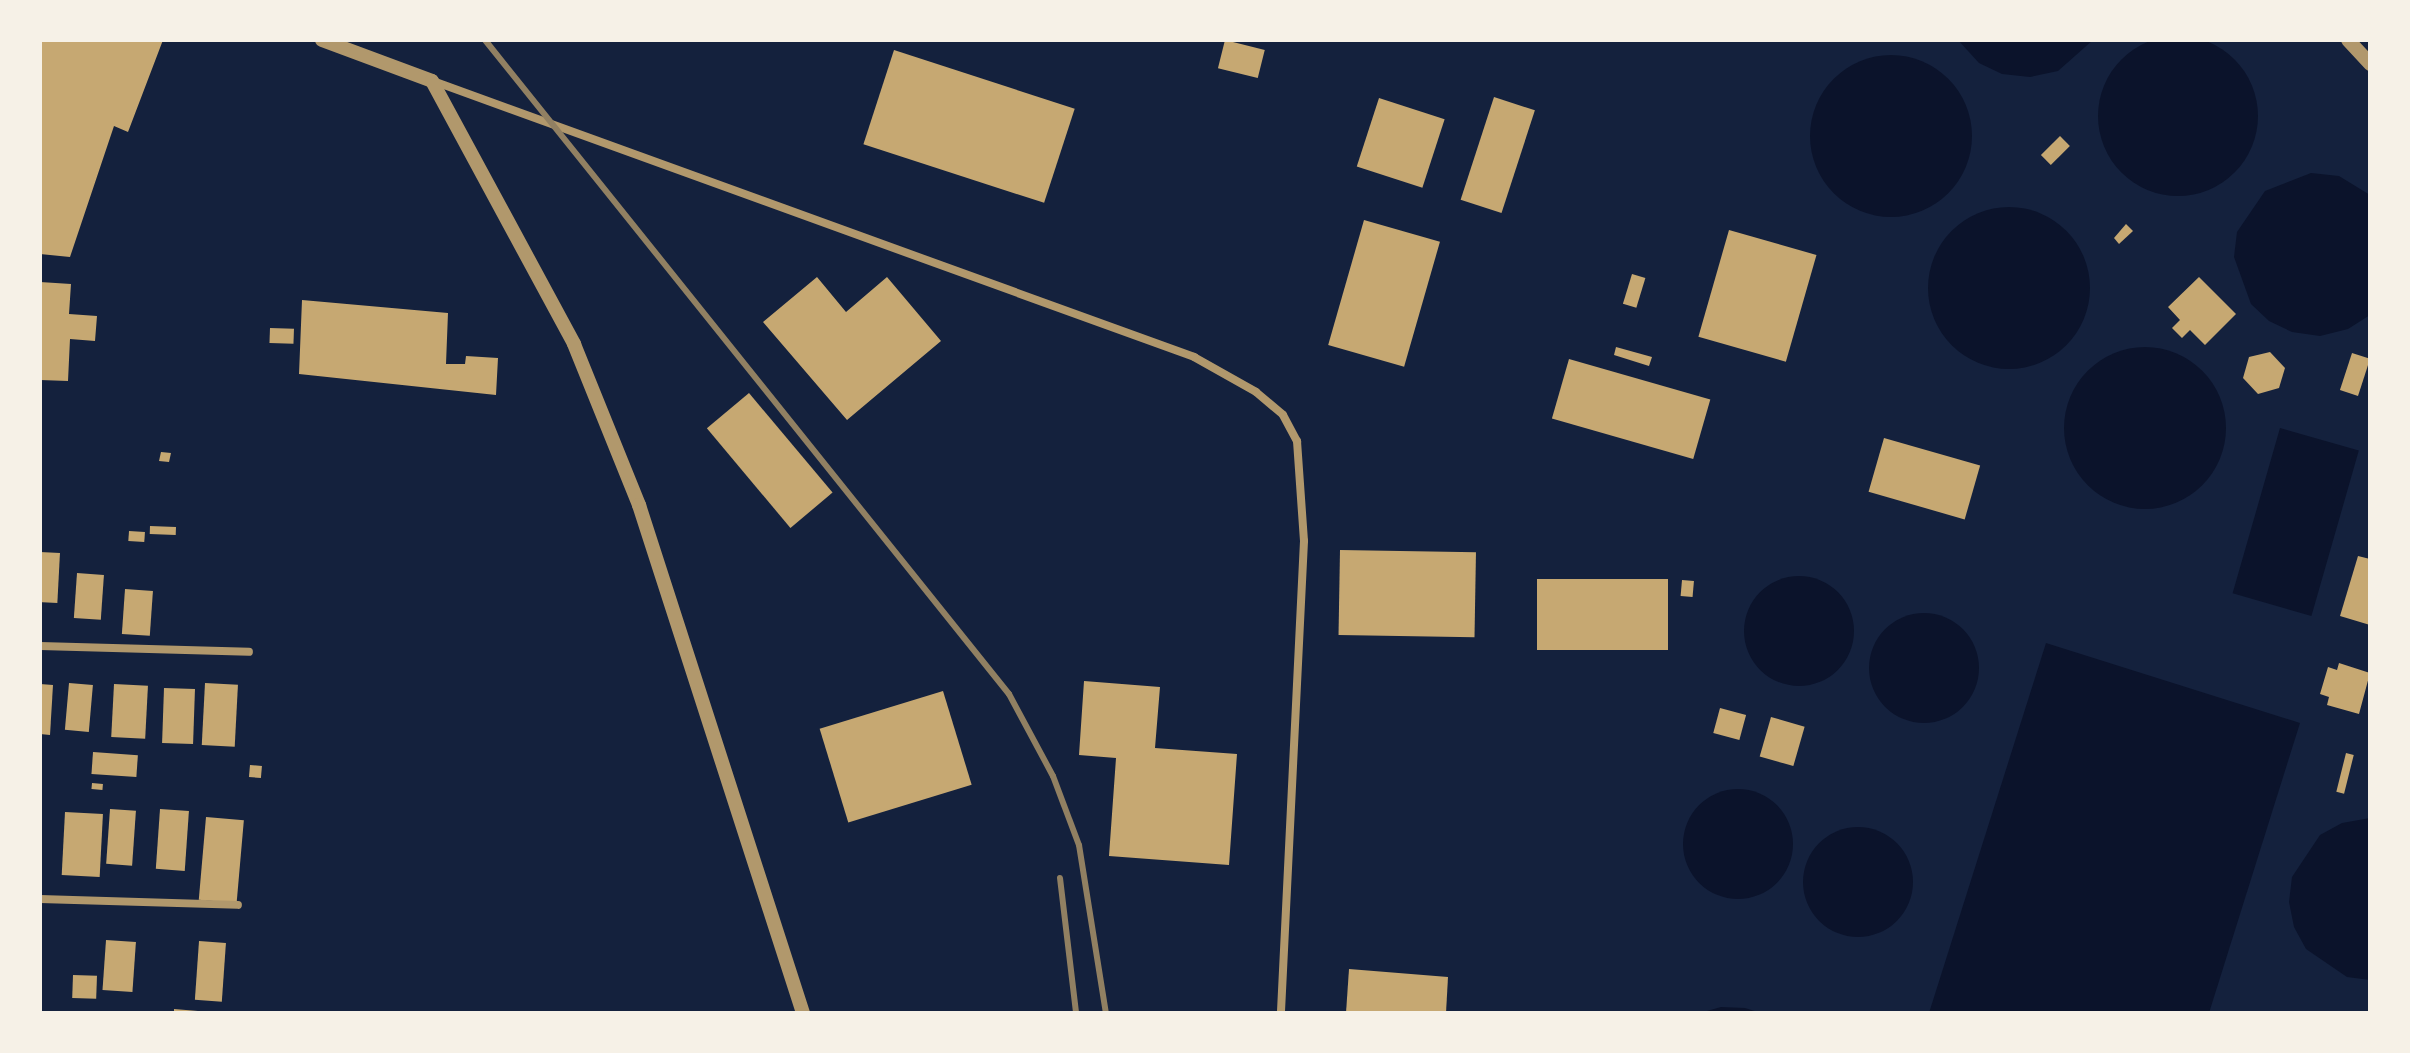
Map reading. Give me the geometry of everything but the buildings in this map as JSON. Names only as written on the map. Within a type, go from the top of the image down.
[{"type":"street","points":[[322,40],[1194,357],[1256,392],[1283,415],[1297,441],[1304,541],[1302,634],[1281,1013]]},
{"type":"street","points":[[2348,40],[2370,64]]},
{"type":"street","points":[[432,81],[567,331],[607,422],[639,505],[803,1013]]},
{"type":"street","points":[[40,646],[249,652]]},
{"type":"street","points":[[40,899],[238,905]]},
{"type":"water","points":[[2178,36],[2209,42],[2235,59],[2252,85],[2258,116],[2252,147],[2235,173],[2209,190],[2178,196],[2147,190],[2121,173],[2104,147],[2098,116],[2104,85],[2121,59],[2147,42]]},
{"type":"water","points":[[1958,40],[2093,40],[2058,71],[2030,77],[2002,74],[1979,63]]},
{"type":"water","points":[[1891,55],[1922,61],[1948,79],[1966,105],[1972,136],[1966,167],[1948,193],[1922,211],[1891,217],[1860,211],[1834,193],[1816,167],[1810,136],[1816,105],[1834,79],[1860,61]]},
{"type":"water","points":[[2311,173],[2339,176],[2370,195],[2370,315],[2348,329],[2320,336],[2292,332],[2269,321],[2251,304],[2234,257],[2237,232],[2265,191]]},
{"type":"water","points":[[2009,207],[2040,213],[2066,231],[2084,257],[2090,288],[2084,319],[2066,345],[2040,363],[2009,369],[1978,363],[1952,345],[1934,319],[1928,288],[1934,257],[1952,231],[1978,213]]},
{"type":"water","points":[[2145,347],[2176,353],[2202,371],[2220,397],[2226,428],[2220,459],[2202,485],[2176,503],[2145,509],[2114,503],[2088,485],[2070,459],[2064,428],[2070,397],[2088,371],[2114,353]]},
{"type":"water","points":[[2280,428],[2359,451],[2311,616],[2233,593]]},
{"type":"water","points":[[1799,576],[1820,580],[1838,592],[1850,610],[1854,631],[1850,652],[1838,670],[1820,682],[1799,686],[1778,682],[1760,670],[1748,652],[1744,631],[1748,610],[1760,592],[1778,580]]},
{"type":"water","points":[[1924,613],[1945,617],[1963,629],[1975,647],[1979,668],[1975,689],[1963,707],[1945,719],[1924,723],[1903,719],[1885,707],[1873,689],[1869,668],[1873,647],[1885,629],[1903,617]]},
{"type":"water","points":[[2046,643],[2300,723],[2209,1013],[1929,1013]]},
{"type":"water","points":[[1738,789],[1759,793],[1777,805],[1789,823],[1793,844],[1789,865],[1777,883],[1759,895],[1738,899],[1717,895],[1699,883],[1687,865],[1683,844],[1687,823],[1699,805],[1717,793]]},
{"type":"water","points":[[2370,818],[2370,980],[2347,977],[2306,949],[2294,927],[2289,902],[2292,877],[2320,835],[2342,823]]},
{"type":"water","points":[[1858,827],[1879,831],[1897,843],[1909,861],[1913,882],[1909,903],[1897,921],[1879,933],[1858,937],[1837,933],[1819,921],[1807,903],[1803,882],[1807,861],[1819,843],[1837,831]]},
{"type":"water","points":[[1721,1007],[1745,1008],[1761,1013],[1700,1013]]},
{"type":"railway","points":[[485,40],[1009,694],[1053,776],[1079,845],[1106,1013]]},
{"type":"railway","points":[[1060,878],[1076,1013]]}]
